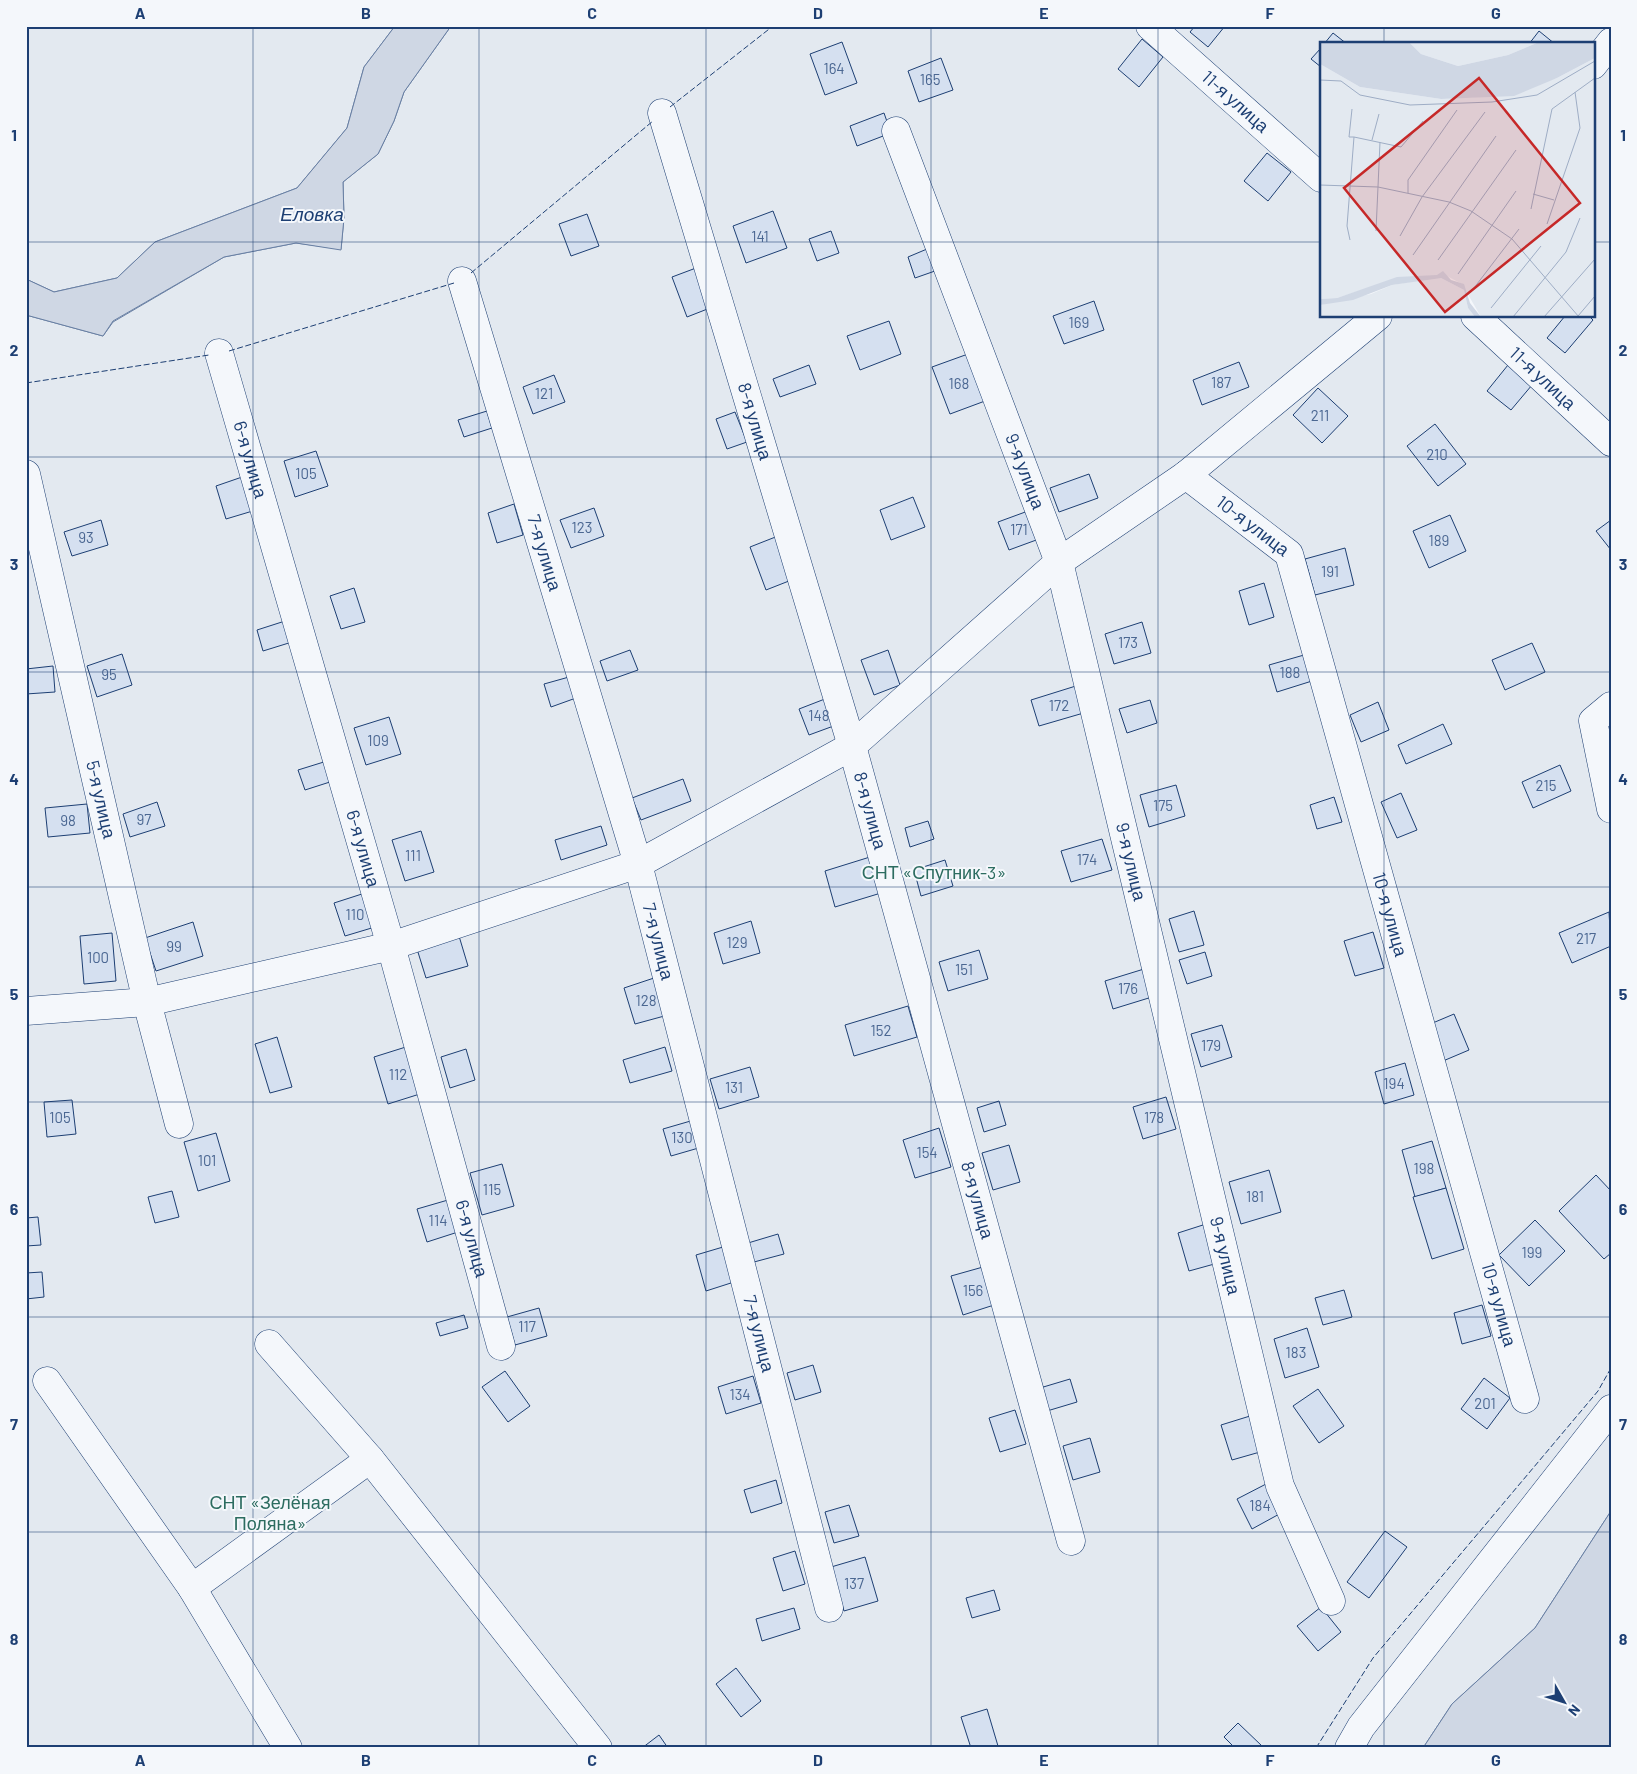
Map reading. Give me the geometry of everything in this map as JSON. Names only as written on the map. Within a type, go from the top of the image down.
[{"type":"street","name":"11-я улица","points":[[1150,26],[1320,177]]},
{"type":"street","points":[[1594,26],[1611,42],[1594,64]]},
{"type":"street","name":"8-я улица","points":[[662,113],[852,746],[1071,1540]]},
{"type":"street","name":"9-я улица","points":[[896,131],[1059,562],[1280,1486],[1331,1601]]},
{"type":"street","name":"7-я улица","points":[[462,280],[638,864],[829,1608]]},
{"type":"street","points":[[26,1011],[147,1002],[392,946],[638,864],[852,746],[1059,562],[1186,475],[1376,318]]},
{"type":"street","name":"11-я улица","points":[[1477,318],[1611,442]]},
{"type":"street","name":"6-я улица","points":[[219,353],[392,946],[501,1346]]},
{"type":"street","name":"5-я улица","points":[[26,474],[147,1002],[179,1124]]},
{"type":"street","name":"10-я улица","points":[[1186,475],[1289,554],[1525,1399]]},
{"type":"street","points":[[1611,706],[1593,721],[1611,809]]},
{"type":"street","points":[[269,1344],[370,1459],[598,1748]]},
{"type":"street","points":[[47,1381],[192,1588],[288,1748]]},
{"type":"street","points":[[1349,1748],[1361,1727],[1611,1409]]},
{"type":"street","points":[[192,1588],[370,1459]]},
{"type":"green space","points":[[26,26],[395,26],[364,67],[347,128],[297,188],[155,242],[117,278],[54,292],[26,279]]},
{"type":"green space","name":"СНТ «Спутник-3»","points":[[451,26],[1611,26],[1611,1511],[1535,1628],[1452,1704],[1423,1748],[26,1748],[26,315],[103,336],[113,322],[224,257],[296,243],[341,249],[344,218],[343,182],[378,154],[394,121],[404,92]]},
{"type":"water","name":"Еловка","points":[[395,26],[451,26],[404,92],[394,121],[378,154],[343,182],[344,218],[341,250],[296,243],[224,257],[113,321],[103,336],[26,315],[26,279],[54,292],[117,278],[155,242],[297,188],[347,128],[364,67]]},
{"type":"water","points":[[1611,1511],[1611,1748],[1423,1748],[1452,1704],[1535,1628]]},
{"type":"building","points":[[1195,26],[1225,26],[1208,47],[1190,32]]},
{"type":"building","points":[[1539,31],[1553,42],[1531,42]]},
{"type":"building","points":[[1333,33],[1344,42],[1326,42]]},
{"type":"building","points":[[1142,39],[1163,57],[1139,87],[1118,69]]},
{"type":"building","points":[[842,42],[857,83],[825,95],[810,54]]},
{"type":"building","points":[[1320,49],[1320,66],[1311,59]]},
{"type":"building","points":[[941,58],[953,90],[919,102],[908,71]]},
{"type":"building","points":[[884,113],[891,133],[857,146],[850,126]]},
{"type":"building","points":[[1267,153],[1291,172],[1268,201],[1244,181]]},
{"type":"building","points":[[773,211],[787,248],[746,263],[733,226]]},
{"type":"building","points":[[587,214],[599,246],[571,256],[559,224]]},
{"type":"building","points":[[831,231],[839,253],[817,261],[809,239]]},
{"type":"building","points":[[927,249],[935,271],[915,278],[908,257]]},
{"type":"building","points":[[696,268],[710,308],[687,317],[672,277]]},
{"type":"building","points":[[1094,301],[1104,330],[1064,344],[1053,316]]},
{"type":"building","points":[[1563,318],[1591,318],[1593,320],[1565,353],[1547,338]]},
{"type":"building","points":[[889,321],[901,354],[860,370],[847,336]]},
{"type":"building","points":[[968,354],[985,401],[950,414],[932,367]]},
{"type":"building","points":[[1239,362],[1249,387],[1202,405],[1193,380]]},
{"type":"building","points":[[809,365],[816,384],[780,397],[773,379]]},
{"type":"building","points":[[1508,365],[1532,385],[1511,410],[1487,391]]},
{"type":"building","points":[[554,375],[565,402],[533,414],[523,387]]},
{"type":"building","points":[[1318,388],[1348,416],[1322,443],[1293,415]]},
{"type":"building","points":[[487,411],[492,428],[464,437],[458,420]]},
{"type":"building","points":[[735,412],[747,442],[727,449],[716,419]]},
{"type":"building","points":[[1435,424],[1466,464],[1438,486],[1407,446]]},
{"type":"building","points":[[316,451],[328,486],[295,497],[284,461]]},
{"type":"building","points":[[1089,474],[1098,498],[1059,512],[1050,488]]},
{"type":"building","points":[[245,476],[256,510],[226,519],[216,486]]},
{"type":"building","points":[[913,497],[925,527],[891,540],[880,510]]},
{"type":"building","points":[[514,504],[523,535],[497,543],[488,513]]},
{"type":"building","points":[[594,508],[604,536],[571,548],[560,520]]},
{"type":"building","points":[[1028,511],[1039,539],[1009,550],[998,522]]},
{"type":"building","points":[[1450,515],[1466,551],[1429,568],[1413,531]]},
{"type":"building","points":[[101,520],[108,545],[72,556],[64,532]]},
{"type":"building","points":[[1611,520],[1611,550],[1596,531]]},
{"type":"building","points":[[778,536],[794,579],[766,590],[750,547]]},
{"type":"building","points":[[1345,548],[1354,585],[1315,595],[1305,559]]},
{"type":"building","points":[[1264,583],[1274,617],[1249,625],[1239,591]]},
{"type":"building","points":[[354,588],[365,622],[341,629],[330,596]]},
{"type":"building","points":[[285,621],[292,642],[263,651],[257,630]]},
{"type":"building","points":[[1142,622],[1151,653],[1114,664],[1105,634]]},
{"type":"building","points":[[1532,643],[1545,672],[1505,690],[1492,660]]},
{"type":"building","points":[[630,650],[638,670],[607,681],[600,661]]},
{"type":"building","points":[[888,650],[900,685],[874,695],[861,660]]},
{"type":"building","points":[[122,654],[132,685],[97,697],[87,666]]},
{"type":"building","points":[[1304,655],[1312,681],[1277,692],[1269,665]]},
{"type":"building","points":[[53,666],[55,692],[26,694],[26,669]]},
{"type":"building","points":[[569,677],[576,698],[551,707],[544,684]]},
{"type":"building","points":[[1079,685],[1087,712],[1039,726],[1031,700]]},
{"type":"building","points":[[830,697],[839,724],[809,735],[799,709]]},
{"type":"building","points":[[1150,700],[1157,723],[1127,733],[1119,709]]},
{"type":"building","points":[[1378,702],[1389,730],[1361,742],[1350,715]]},
{"type":"building","points":[[389,717],[401,754],[366,765],[354,728]]},
{"type":"building","points":[[1443,724],[1452,744],[1406,764],[1398,745]]},
{"type":"building","points":[[327,761],[333,781],[305,790],[298,770]]},
{"type":"building","points":[[1560,765],[1571,791],[1533,808],[1522,782]]},
{"type":"building","points":[[683,779],[691,801],[641,820],[632,798]]},
{"type":"building","points":[[1176,785],[1185,816],[1149,827],[1140,795]]},
{"type":"building","points":[[1401,793],[1417,830],[1397,838],[1381,802]]},
{"type":"building","points":[[1334,797],[1342,822],[1317,829],[1310,805]]},
{"type":"building","points":[[157,802],[165,826],[130,837],[123,814]]},
{"type":"building","points":[[87,804],[90,833],[48,837],[45,808]]},
{"type":"building","points":[[928,821],[934,839],[910,847],[905,828]]},
{"type":"building","points":[[601,826],[607,845],[561,860],[555,840]]},
{"type":"building","points":[[421,831],[434,872],[405,881],[392,840]]},
{"type":"building","points":[[1102,839],[1112,870],[1071,882],[1061,851]]},
{"type":"building","points":[[870,857],[881,893],[835,907],[825,871]]},
{"type":"building","points":[[945,860],[953,886],[921,896],[914,870]]},
{"type":"building","points":[[365,893],[375,927],[345,936],[334,903]]},
{"type":"building","points":[[1194,911],[1204,945],[1179,952],[1169,919]]},
{"type":"building","points":[[1609,912],[1611,946],[1572,963],[1559,933]]},
{"type":"building","points":[[751,921],[760,953],[723,964],[714,933]]},
{"type":"building","points":[[193,922],[203,956],[156,971],[145,938]]},
{"type":"building","points":[[1373,932],[1384,968],[1355,976],[1344,941]]},
{"type":"building","points":[[112,933],[116,981],[84,984],[80,936]]},
{"type":"building","points":[[459,936],[468,966],[426,978],[417,949]]},
{"type":"building","points":[[979,950],[988,979],[948,991],[939,962]]},
{"type":"building","points":[[1205,952],[1212,976],[1187,984],[1179,960]]},
{"type":"building","points":[[1144,969],[1152,997],[1113,1009],[1105,981]]},
{"type":"building","points":[[657,977],[668,1015],[635,1024],[624,988]]},
{"type":"building","points":[[908,1006],[917,1037],[854,1056],[845,1025]]},
{"type":"building","points":[[1454,1014],[1469,1050],[1443,1061],[1428,1025]]},
{"type":"building","points":[[1222,1025],[1232,1057],[1201,1067],[1191,1034]]},
{"type":"building","points":[[277,1037],[292,1087],[270,1093],[255,1044]]},
{"type":"building","points":[[409,1046],[423,1093],[388,1104],[374,1057]]},
{"type":"building","points":[[665,1047],[672,1071],[630,1083],[623,1060]]},
{"type":"building","points":[[466,1049],[475,1080],[450,1088],[441,1057]]},
{"type":"building","points":[[1405,1063],[1414,1095],[1384,1104],[1375,1072]]},
{"type":"building","points":[[750,1067],[759,1097],[719,1109],[710,1079]]},
{"type":"building","points":[[1166,1097],[1176,1129],[1143,1139],[1133,1107]]},
{"type":"building","points":[[72,1100],[76,1134],[47,1137],[44,1102]]},
{"type":"building","points":[[999,1101],[1006,1125],[984,1132],[977,1108]]},
{"type":"building","points":[[694,1120],[702,1147],[671,1156],[663,1129]]},
{"type":"building","points":[[939,1128],[951,1167],[915,1178],[903,1140]]},
{"type":"building","points":[[216,1133],[230,1181],[198,1191],[184,1142]]},
{"type":"building","points":[[1432,1141],[1446,1188],[1415,1197],[1402,1150]]},
{"type":"building","points":[[1009,1145],[1020,1182],[993,1190],[982,1153]]},
{"type":"building","points":[[502,1164],[514,1206],[482,1215],[470,1173]]},
{"type":"building","points":[[1269,1170],[1281,1212],[1241,1224],[1229,1182]]},
{"type":"building","points":[[1596,1175],[1611,1191],[1611,1253],[1604,1259],[1559,1211]]},
{"type":"building","points":[[1446,1188],[1464,1249],[1432,1259],[1413,1197]]},
{"type":"building","points":[[172,1191],[179,1217],[155,1223],[148,1197]]},
{"type":"building","points":[[448,1200],[458,1232],[427,1242],[417,1209]]},
{"type":"building","points":[[38,1217],[41,1245],[26,1246],[26,1218]]},
{"type":"building","points":[[1535,1220],[1565,1251],[1529,1286],[1499,1255]]},
{"type":"building","points":[[1206,1224],[1218,1263],[1189,1271],[1178,1233]]},
{"type":"building","points":[[778,1234],[784,1254],[754,1262],[748,1243]]},
{"type":"building","points":[[723,1247],[734,1282],[706,1291],[696,1255]]},
{"type":"building","points":[[983,1267],[994,1305],[963,1315],[951,1276]]},
{"type":"building","points":[[42,1272],[44,1297],[26,1299],[26,1273]]},
{"type":"building","points":[[1344,1290],[1352,1317],[1323,1325],[1315,1298]]},
{"type":"building","points":[[1482,1305],[1491,1336],[1462,1344],[1454,1313]]},
{"type":"building","points":[[539,1308],[547,1336],[515,1345],[507,1317]]},
{"type":"building","points":[[464,1315],[468,1328],[440,1336],[436,1323]]},
{"type":"building","points":[[1307,1328],[1319,1367],[1285,1378],[1274,1339]]},
{"type":"building","points":[[813,1365],[821,1392],[795,1400],[787,1373]]},
{"type":"building","points":[[505,1371],[530,1406],[508,1422],[482,1387]]},
{"type":"building","points":[[753,1376],[761,1403],[726,1414],[718,1387]]},
{"type":"building","points":[[1484,1378],[1510,1398],[1487,1429],[1461,1409]]},
{"type":"building","points":[[1070,1379],[1077,1402],[1047,1411],[1040,1388]]},
{"type":"building","points":[[1318,1389],[1344,1426],[1319,1443],[1293,1406]]},
{"type":"building","points":[[1015,1410],[1026,1444],[1000,1452],[989,1418]]},
{"type":"building","points":[[1250,1416],[1260,1452],[1232,1460],[1221,1425]]},
{"type":"building","points":[[1090,1438],[1100,1472],[1073,1480],[1063,1446]]},
{"type":"building","points":[[776,1480],[782,1503],[751,1513],[744,1490]]},
{"type":"building","points":[[1268,1483],[1283,1512],[1252,1529],[1237,1499]]},
{"type":"building","points":[[849,1505],[859,1536],[834,1543],[825,1512]]},
{"type":"building","points":[[1385,1531],[1407,1547],[1369,1598],[1347,1582]]},
{"type":"building","points":[[795,1551],[805,1584],[783,1591],[773,1558]]},
{"type":"building","points":[[865,1557],[878,1601],[844,1611],[831,1567]]},
{"type":"building","points":[[994,1590],[1000,1610],[972,1618],[966,1598]]},
{"type":"building","points":[[1321,1607],[1341,1632],[1318,1651],[1297,1626]]},
{"type":"building","points":[[794,1608],[800,1629],[762,1641],[756,1619]]},
{"type":"building","points":[[736,1668],[761,1701],[741,1717],[716,1684]]},
{"type":"building","points":[[987,1709],[998,1746],[971,1748],[961,1717]]},
{"type":"building","points":[[1238,1723],[1262,1746],[1261,1748],[1235,1748],[1224,1737]]},
{"type":"building","points":[[659,1735],[668,1748],[642,1748]]},
{"type":"fence","points":[[670,107],[773,26]]},
{"type":"fence","points":[[471,273],[653,121]]},
{"type":"fence","points":[[229,351],[454,283]]},
{"type":"fence","points":[[26,383],[209,355]]},
{"type":"fence","points":[[1316,1748],[1373,1658],[1598,1391],[1611,1368]]},
{"type":"park label","name":"СНТ «Зелёная Поляна»","points":[[270,1514]]}]
